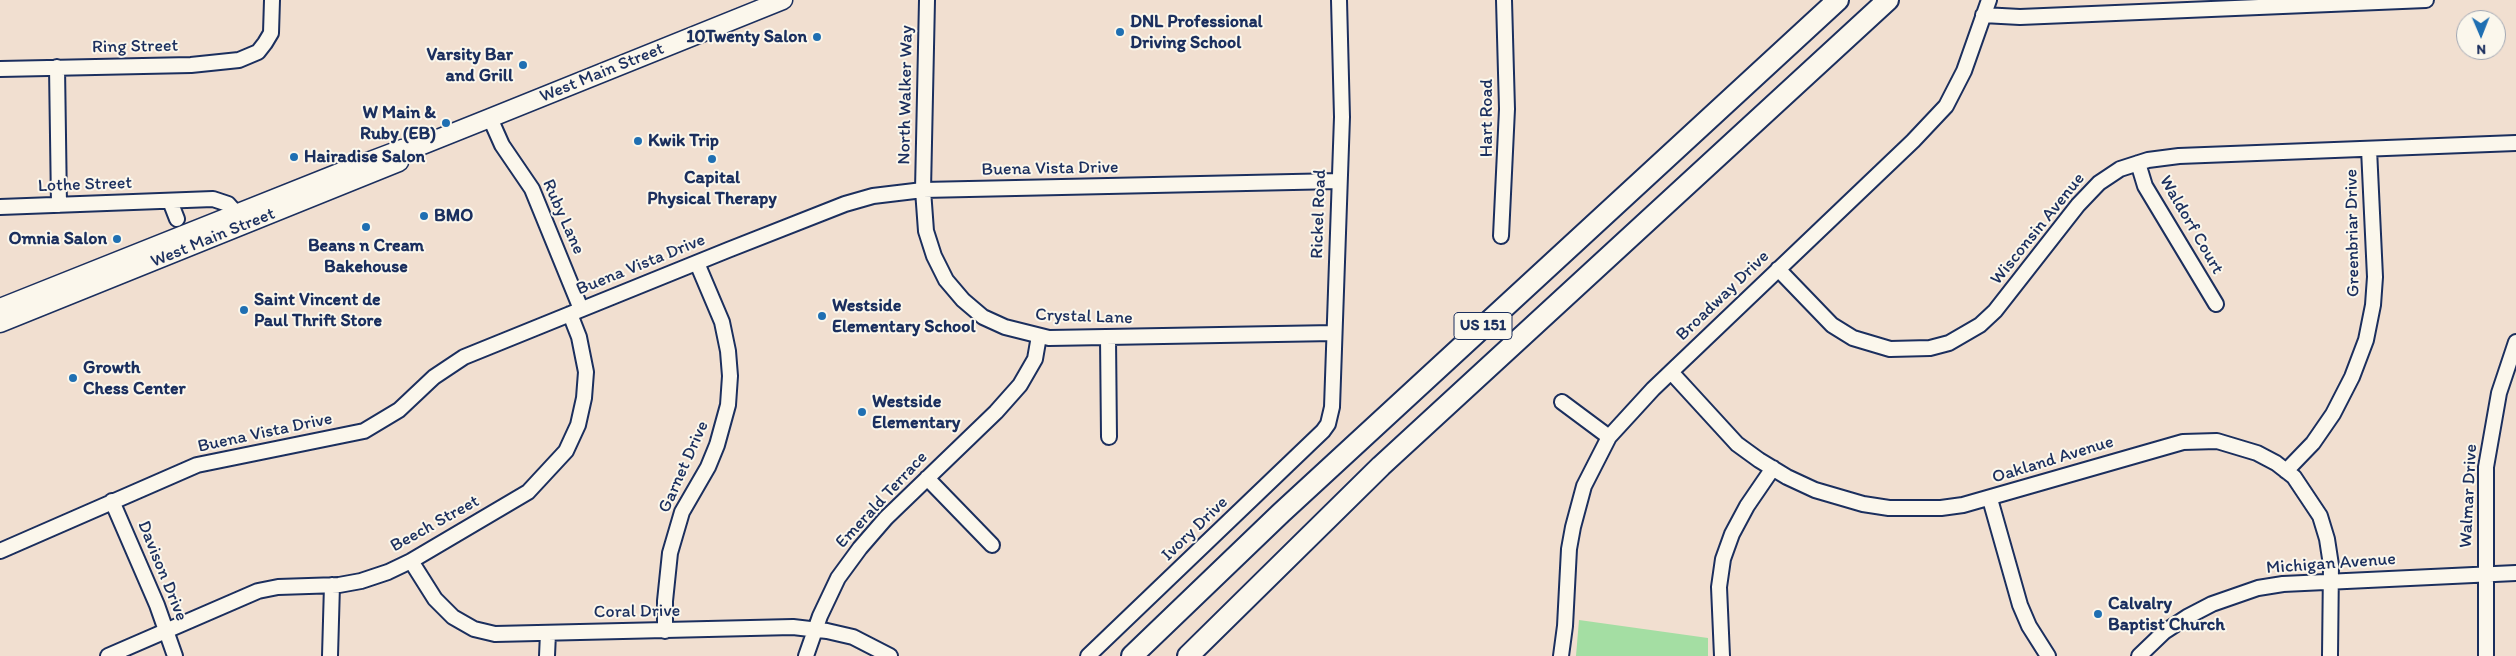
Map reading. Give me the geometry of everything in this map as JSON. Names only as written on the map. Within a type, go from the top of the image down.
[{"type":"highway","name":"US 151","points":[[1132,656],[1296,500],[1838,0]]},
{"type":"highway","name":"US 151","points":[[1188,656],[1381,466],[1888,0]]},
{"type":"main road","name":"West Main Street","points":[[0,308],[236,213],[402,149],[420,146],[783,0]]},
{"type":"main road","name":"West Main Street","points":[[0,323],[407,159],[420,146]]},
{"type":"street","name":"Ring Street","points":[[0,69],[224,62],[252,56],[265,43],[271,33],[272,0]]},
{"type":"street","name":"North Walker Way","points":[[923,190],[927,0]]},
{"type":"street","name":"Rickel Road","points":[[1325,428],[1332,407],[1342,117],[1338,0]]},
{"type":"street","name":"Hart Road","points":[[1501,236],[1507,109],[1504,0]]},
{"type":"street","name":"Broadway Drive","points":[[1561,656],[1566,626],[1569,550],[1573,527],[1584,486],[1609,437],[1671,372],[1913,141],[1946,106],[1964,71],[1989,0]]},
{"type":"street","points":[[1983,15],[2020,17],[2426,0]]},
{"type":"street","points":[[57,68],[59,205]]},
{"type":"street","name":"Ruby Lane","points":[[490,118],[502,145],[532,189],[575,311]]},
{"type":"street","name":"Wisconsin Avenue","points":[[1778,269],[1832,325],[1853,338],[1871,345],[1903,350],[1930,348],[1949,343],[1980,325],[1995,311],[2078,205],[2099,183],[2120,169],[2138,163],[2179,156],[2516,143]]},
{"type":"street","name":"Greenbriar Drive","points":[[2286,471],[2313,442],[2333,414],[2352,377],[2366,340],[2373,305],[2375,277],[2370,149]]},
{"type":"street","name":"Waldorf Court","points":[[2138,163],[2145,186],[2216,304]]},
{"type":"street","name":"Buena Vista Drive","points":[[0,551],[197,465],[364,431],[399,410],[434,377],[464,357],[845,204],[873,196],[923,190],[1339,181]]},
{"type":"street","name":"Crystal Lane","points":[[923,190],[926,231],[934,256],[946,280],[963,300],[984,317],[1005,327],[1049,338],[1334,333]]},
{"type":"street","name":"Lothe Street","points":[[0,206],[220,200],[228,204],[236,213]]},
{"type":"street","points":[[170,201],[176,219]]},
{"type":"street","name":"Garnet Drive","points":[[665,630],[667,574],[672,546],[682,512],[708,467],[717,445],[728,406],[730,376],[722,322],[697,263]]},
{"type":"street","name":"Beech Street","points":[[108,656],[258,591],[278,587],[332,585],[361,581],[411,561],[528,492],[566,451],[578,425],[584,398],[586,372],[575,311]]},
{"type":"street","name":"Emerald Terrace","points":[[806,656],[815,630],[838,578],[860,548],[927,478],[996,412],[1020,385],[1035,359],[1039,336]]},
{"type":"street","points":[[1108,338],[1109,437]]},
{"type":"street","name":"Walmar Drive","points":[[2486,656],[2485,498],[2490,438],[2500,393],[2516,342]]},
{"type":"street","name":"Oakland Avenue","points":[[1671,372],[1737,444],[1773,468],[1815,490],[1862,504],[1889,508],[1941,508],[1990,499],[2141,454],[2198,440],[2217,441],[2244,448],[2270,460],[2286,471],[2300,485],[2320,516],[2327,539],[2331,582],[2330,656]]},
{"type":"street","points":[[1562,402],[1609,437]]},
{"type":"street","name":"Ivory Drive","points":[[1088,656],[1325,428]]},
{"type":"street","points":[[1722,656],[1719,587],[1723,559],[1732,534],[1747,506],[1773,468]]},
{"type":"street","points":[[927,478],[992,545]]},
{"type":"street","points":[[1990,499],[2020,605],[2029,626],[2048,656]]},
{"type":"street","name":"Davison Drive","points":[[112,501],[175,656]]},
{"type":"street","name":"Coral Drive","points":[[411,561],[435,599],[452,617],[474,629],[495,634],[793,628],[853,637],[890,656]]},
{"type":"street","name":"Michigan Avenue","points":[[2139,656],[2164,632],[2212,604],[2258,588],[2331,582],[2516,573]]},
{"type":"street","points":[[330,656],[332,585]]},
{"type":"street","points":[[547,656],[548,633]]},
{"type":"green space","points":[[1579,620],[1708,638],[1708,656],[1576,656]]},
{"type":"place","name":"DNL Professional Driving School","points":[[1120,32]]},
{"type":"place","name":"10Twenty Salon","points":[[817,37]]},
{"type":"place","name":"Varsity Bar and Grill","points":[[523,65]]},
{"type":"place","name":"W Main & Ruby (EB)","points":[[446,123]]},
{"type":"place","name":"Kwik Trip","points":[[638,141]]},
{"type":"place","name":"Hairadise Salon","points":[[294,157]]},
{"type":"place","name":"Capital Physical Therapy","points":[[712,159]]},
{"type":"place","name":"BMO","points":[[424,216]]},
{"type":"place","name":"Beans n Cream Bakehouse","points":[[366,227]]},
{"type":"place","name":"Omnia Salon","points":[[117,239]]},
{"type":"place","name":"Saint Vincent de Paul Thrift Store","points":[[244,310]]},
{"type":"place","name":"Westside Elementary School","points":[[822,316]]},
{"type":"place","name":"Growth Chess Center","points":[[73,378]]},
{"type":"place","name":"Westside Elementary","points":[[862,412]]},
{"type":"place","name":"Calvalry Baptist Church","points":[[2098,614]]}]
